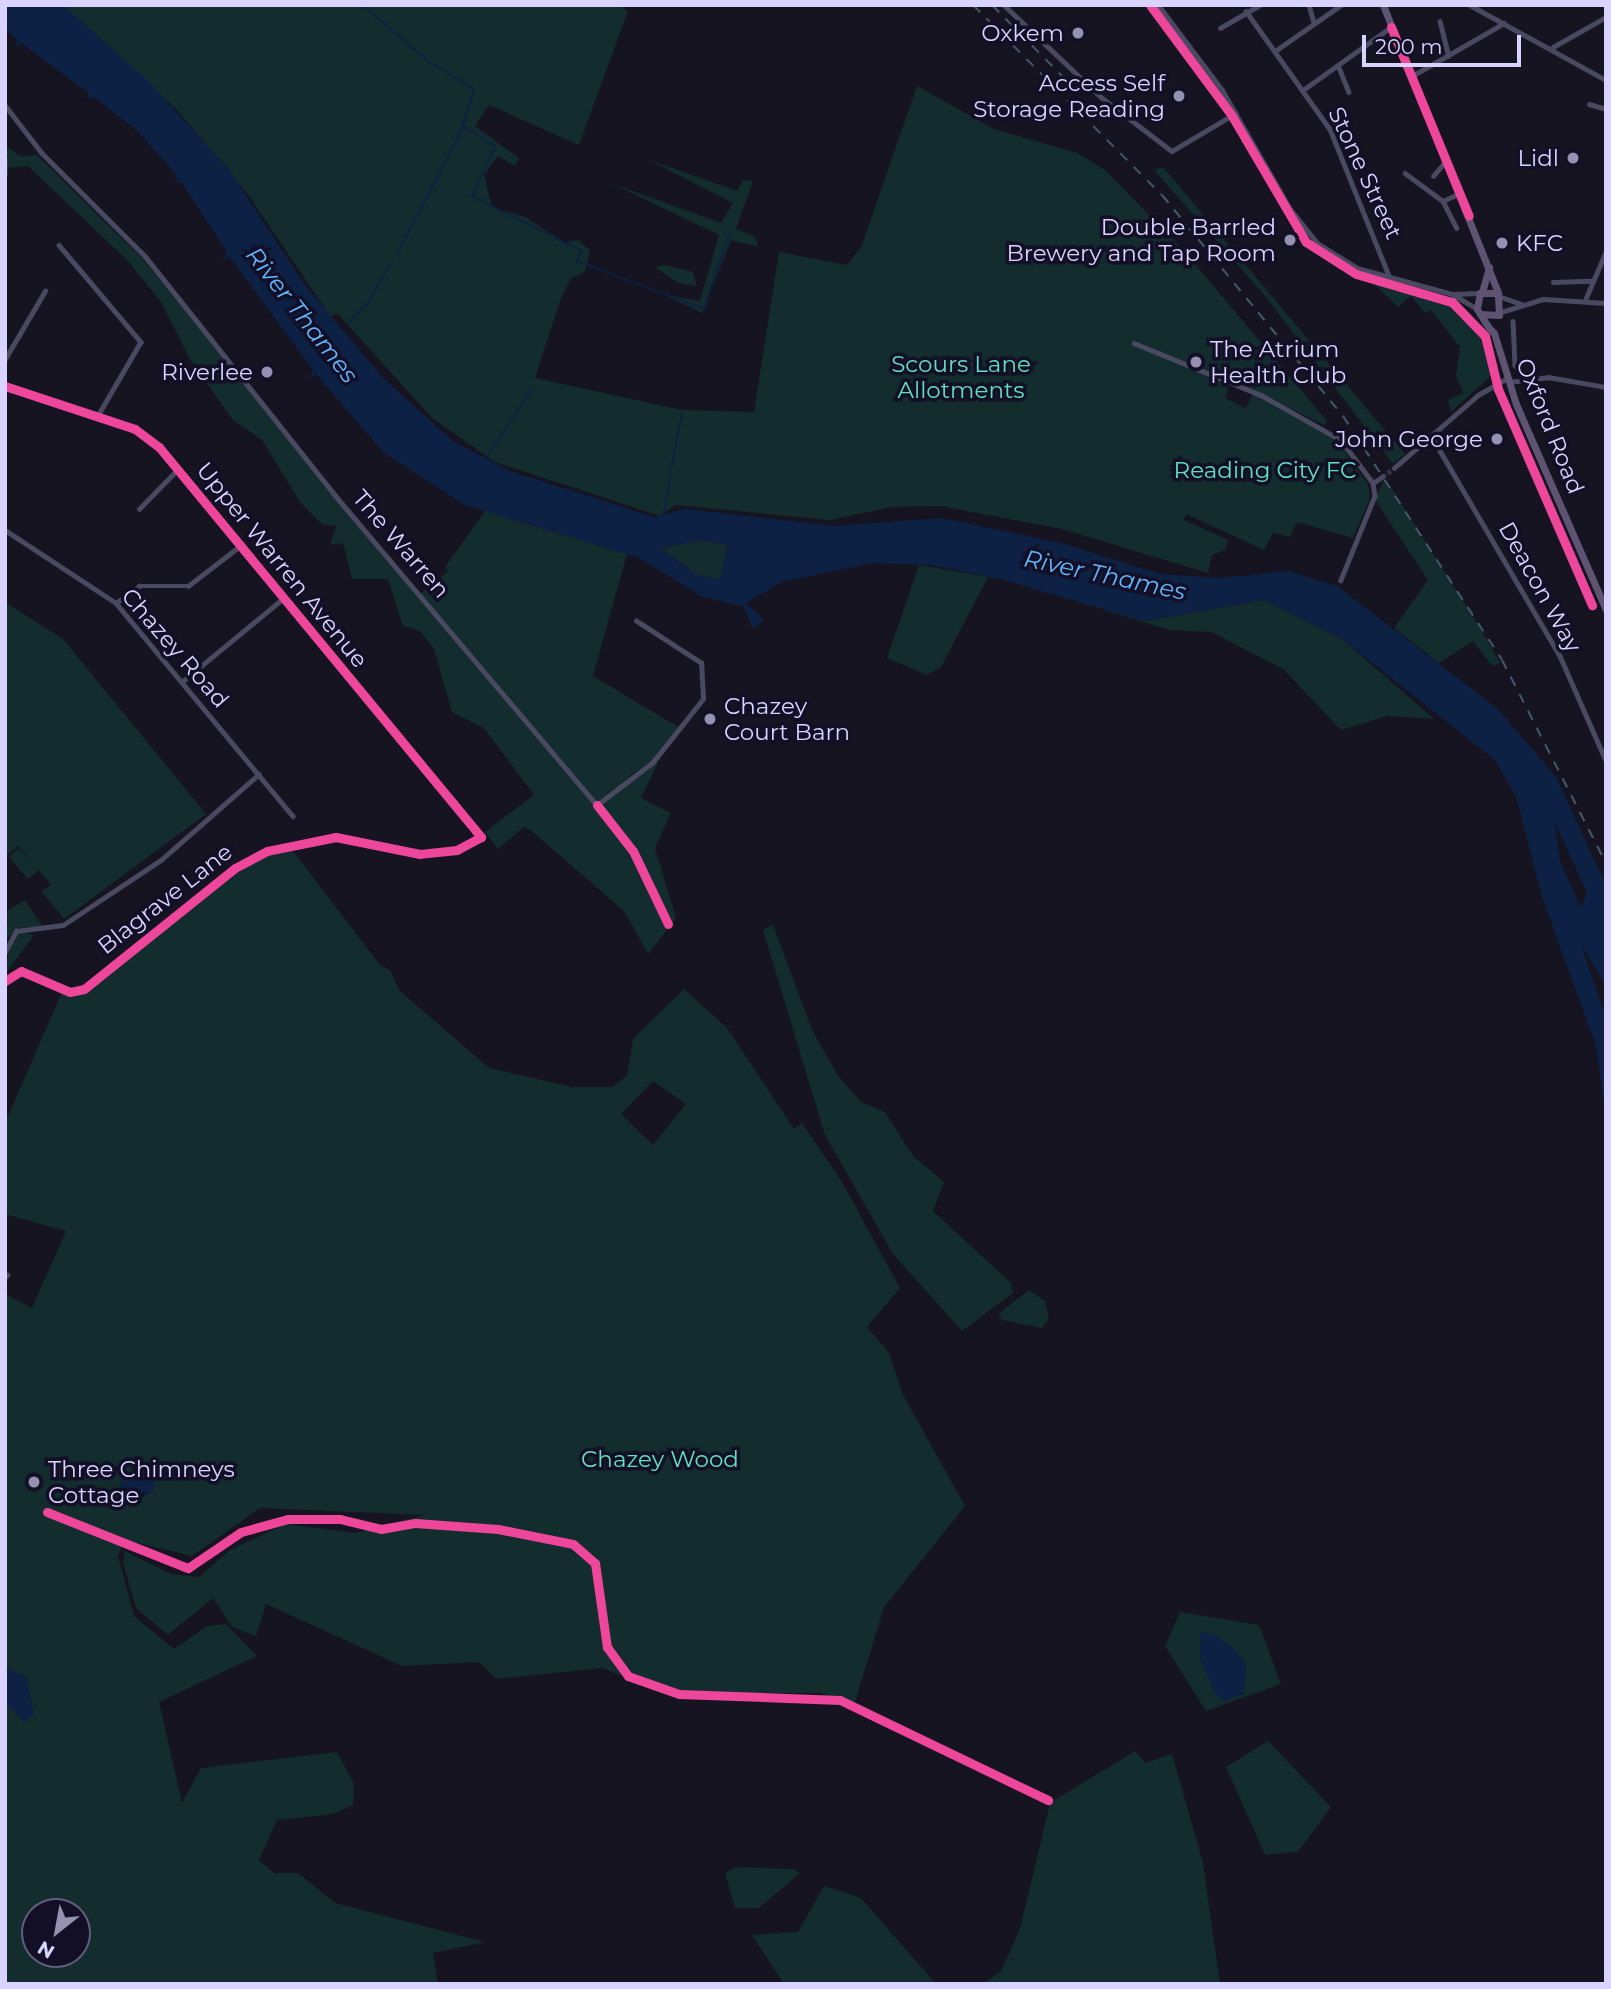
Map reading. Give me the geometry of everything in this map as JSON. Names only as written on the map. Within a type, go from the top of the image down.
[{"type":"main road","points":[[1383,5],[1500,295],[1500,314],[1494,332]]},
{"type":"main road","points":[[1489,266],[1481,292],[1479,312],[1500,314]]},
{"type":"main road","points":[[1481,292],[1500,295]]},
{"type":"main road","name":"Oxford Road","points":[[1479,312],[1494,332],[1508,380],[1605,606]]},
{"type":"street","points":[[1004,5],[1101,97],[1172,151],[1236,113]]},
{"type":"street","points":[[1158,5],[1236,113],[1305,230],[1349,264],[1452,294],[1481,292]]},
{"type":"street","points":[[1220,28],[1246,10],[1260,5]]},
{"type":"street","points":[[1309,5],[1314,23]]},
{"type":"street","points":[[1276,51],[1341,5]]},
{"type":"street","points":[[1470,5],[1560,52],[1606,80]]},
{"type":"street","name":"Stone Street","points":[[1246,10],[1330,129],[1390,278]]},
{"type":"street","points":[[1552,48],[1606,18]]},
{"type":"street","points":[[1440,20],[1445,27],[1449,56]]},
{"type":"street","points":[[1411,76],[1504,23]]},
{"type":"street","points":[[1303,90],[1391,27]]},
{"type":"street","points":[[1560,52],[1564,42]]},
{"type":"street","points":[[1338,65],[1349,92]]},
{"type":"street","points":[[1589,104],[1606,109]]},
{"type":"street","name":"The Warren","points":[[6,108],[42,153],[153,266],[334,494],[597,805],[653,762],[703,699],[701,663],[636,621]]},
{"type":"street","points":[[5,159],[5,174]]},
{"type":"street","points":[[1433,176],[1445,162]]},
{"type":"street","points":[[1405,173],[1443,201],[1457,228]]},
{"type":"street","points":[[1443,201],[1458,194]]},
{"type":"street","points":[[63,246],[141,342],[98,416]]},
{"type":"street","points":[[1586,298],[1590,281],[1606,251]]},
{"type":"street","points":[[1553,282],[1590,281]]},
{"type":"street","points":[[5,359],[45,291]]},
{"type":"street","points":[[1452,294],[1479,312]]},
{"type":"street","points":[[1500,295],[1523,303]]},
{"type":"street","points":[[1500,314],[1523,303],[1586,298],[1606,303]]},
{"type":"street","name":"Oxford Road","points":[[1513,321],[1515,365],[1524,378]]},
{"type":"street","points":[[1134,343],[1333,432],[1373,483],[1375,496],[1341,580]]},
{"type":"street","points":[[1394,468],[1508,380],[1524,378],[1606,387]]},
{"type":"street","name":"Upper Warren Avenue","points":[[5,386],[135,429],[178,469],[481,837]]},
{"type":"street","name":"Deacon Way","points":[[1432,437],[1560,656],[1606,761]]},
{"type":"street","points":[[139,509],[178,469]]},
{"type":"street","points":[[1373,483],[1382,477]]},
{"type":"street","name":"Chazey Road","points":[[5,530],[116,603],[293,816]]},
{"type":"street","points":[[116,603],[139,586],[188,586],[241,545]]},
{"type":"street","points":[[182,681],[285,597]]},
{"type":"street","points":[[5,952],[16,931],[63,925],[161,860],[259,774]]},
{"type":"street","name":"Blagrave Lane","points":[[5,980],[21,971],[70,992],[84,989],[235,868],[267,851],[336,837],[420,854],[457,850],[481,837]]},
{"type":"green space","points":[[63,5],[619,5],[628,11],[579,145],[489,105],[475,126],[519,158],[515,166],[498,156],[484,175],[492,207],[525,217],[565,243],[578,240],[590,251],[585,272],[571,278],[561,298],[535,378],[682,410],[754,412],[779,252],[847,265],[862,245],[917,86],[994,129],[1077,153],[1105,170],[1179,245],[1327,421],[1324,425],[1231,379],[1225,398],[1246,408],[1253,394],[1336,439],[1368,484],[1370,498],[1353,538],[1297,522],[1290,537],[1273,533],[1264,550],[1186,514],[1184,520],[1228,540],[1225,550],[1212,555],[1208,573],[1062,529],[941,506],[892,507],[830,520],[676,505],[660,516],[495,462],[432,418],[338,314],[330,316],[249,196],[178,111]]},
{"type":"green space","points":[[5,145],[20,156],[37,155],[143,259],[420,594],[448,571],[445,567],[485,511],[627,554],[593,676],[680,728],[655,759],[625,779],[658,763],[641,798],[671,813],[655,848],[676,918],[648,954],[625,912],[533,832],[524,827],[498,849],[485,832],[534,795],[484,728],[452,712],[434,649],[420,631],[403,626],[388,579],[352,579],[343,543],[330,545],[336,526],[323,525],[300,502],[262,440],[232,419],[190,359],[161,302],[127,260],[28,166],[5,168]]},
{"type":"green space","points":[[647,159],[737,191],[743,180],[753,181],[736,229],[754,236],[759,247],[731,240],[702,313],[664,295],[700,301],[719,235],[611,183],[721,223],[733,203]]},
{"type":"green space","points":[[1163,167],[1405,454],[1393,464],[1266,297],[1154,170]]},
{"type":"green space","points":[[667,265],[693,272],[697,286],[678,283],[655,267]]},
{"type":"green space","points":[[1372,282],[1457,307],[1487,343],[1494,373],[1451,412],[1448,400],[1463,393],[1456,376],[1460,347],[1431,310],[1425,313],[1411,296],[1398,307]]},
{"type":"green space","points":[[1385,478],[1500,663],[1492,666],[1473,641],[1439,663],[1394,628],[1428,580],[1375,500]]},
{"type":"green space","points":[[703,540],[728,545],[720,580],[697,575],[660,548]]},
{"type":"green space","points":[[919,565],[988,577],[941,667],[927,675],[887,658]]},
{"type":"green space","points":[[1073,600],[1145,621],[1264,600],[1342,639],[1434,719],[1387,716],[1341,730],[1283,669],[1211,632],[1169,630]]},
{"type":"green space","points":[[5,602],[63,639],[206,814],[64,919],[41,891],[51,885],[39,870],[28,879],[9,857],[19,848],[35,866],[19,846],[5,856]]},
{"type":"green space","name":"Chazey Wood","points":[[290,847],[380,965],[390,970],[400,991],[489,1068],[572,1087],[612,1087],[627,1076],[633,1039],[684,989],[727,1028],[794,1129],[802,1123],[842,1182],[900,1288],[867,1327],[889,1353],[903,1395],[965,1506],[884,1607],[855,1702],[819,1693],[662,1693],[603,1668],[496,1679],[479,1662],[402,1666],[266,1604],[256,1636],[232,1627],[213,1598],[168,1635],[136,1608],[123,1562],[125,1551],[171,1574],[199,1577],[230,1550],[286,1524],[355,1533],[424,1515],[260,1508],[192,1556],[125,1540],[118,1556],[134,1616],[174,1649],[207,1626],[226,1624],[257,1656],[159,1702],[182,1803],[201,1768],[337,1752],[354,1784],[353,1805],[333,1814],[277,1820],[259,1860],[274,1873],[298,1873],[335,1903],[485,1942],[433,1953],[438,1984],[5,1984],[5,1294],[32,1308],[66,1231],[5,1214],[5,1123],[62,992],[87,990],[262,854]],"holes":[[[653,1081],[686,1104],[653,1145],[621,1114]]]},
{"type":"green space","points":[[25,900],[42,926],[19,928],[6,939],[8,910]]},
{"type":"green space","points":[[773,925],[812,1030],[838,1076],[861,1102],[885,1112],[913,1156],[944,1182],[933,1211],[1011,1283],[1013,1293],[962,1331],[893,1254],[825,1135],[763,930]]},
{"type":"green space","points":[[21,932],[34,935],[6,973],[10,942]]},
{"type":"green space","points":[[1029,1290],[1045,1301],[1049,1319],[1042,1328],[1002,1320],[998,1314]]},
{"type":"green space","points":[[1180,1612],[1259,1625],[1281,1684],[1206,1711],[1165,1646]]},
{"type":"green space","points":[[1268,1741],[1331,1807],[1298,1852],[1265,1855],[1226,1767]]},
{"type":"green space","points":[[1135,1751],[1145,1763],[1172,1754],[1203,1863],[1220,1984],[983,1984],[1001,1971],[1020,1929],[1050,1803]]},
{"type":"green space","points":[[737,1867],[794,1869],[800,1873],[759,1908],[735,1908],[725,1873]]},
{"type":"green space","points":[[824,1886],[861,1898],[936,1984],[784,1984],[752,1935],[798,1932]]},
{"type":"water","name":"River Thames","points":[[5,5],[63,5],[146,79],[228,168],[305,285],[383,378],[453,441],[510,471],[654,517],[686,509],[833,526],[942,518],[1061,543],[1160,574],[1220,578],[1288,571],[1337,586],[1498,709],[1556,777],[1606,885],[1606,985],[1581,945],[1606,1017],[1606,1117],[1596,1046],[1542,897],[1516,796],[1495,760],[1342,639],[1264,600],[1144,621],[1004,580],[931,565],[872,563],[781,582],[746,603],[764,620],[753,629],[744,607],[701,596],[639,558],[465,505],[383,452],[316,374],[310,378],[313,370],[229,256],[222,262],[227,252],[182,183],[174,182],[178,179],[170,167],[135,129],[94,97],[85,99],[89,93],[21,43],[15,48],[18,40],[5,29]],"holes":[[[703,540],[728,545],[720,579],[697,575],[660,548]],[[1555,823],[1587,893],[1581,908],[1560,861]]]},
{"type":"water","points":[[130,1471],[154,1482],[153,1493],[122,1492],[120,1483]]},
{"type":"water","points":[[1200,1632],[1214,1634],[1239,1653],[1246,1664],[1244,1694],[1224,1701],[1215,1693],[1200,1659]]},
{"type":"water","points":[[5,1666],[27,1678],[34,1714],[24,1722],[5,1702]]},
{"type":"waterway","points":[[364,6],[428,61],[474,89],[461,132],[398,252]]},
{"type":"waterway","points":[[464,127],[495,146],[472,196],[550,235]]},
{"type":"waterway","points":[[555,238],[581,250],[577,261],[704,309],[729,235]]},
{"type":"waterway","points":[[347,324],[368,303],[392,261]]},
{"type":"waterway","points":[[488,455],[532,389]]},
{"type":"waterway","points":[[671,469],[682,413]]},
{"type":"waterway","points":[[664,512],[670,477]]},
{"type":"tunnel","points":[[1382,477],[1394,468]]},
{"type":"railway","points":[[973,5],[1162,195],[1343,416],[1502,660],[1606,863]]},
{"type":"railway","points":[[992,5],[1063,77]]},
{"type":"cycle path","points":[[1150,5],[1232,116],[1306,242],[1356,274],[1452,302],[1485,336],[1498,389],[1592,605]]},
{"type":"cycle path","points":[[1391,27],[1469,216]]},
{"type":"cycle path","points":[[5,386],[135,429],[159,447],[481,837],[457,850],[420,854],[336,837],[267,851],[235,868],[84,989],[70,992],[21,971],[5,981]]},
{"type":"cycle path","points":[[597,805],[633,851],[668,924]]},
{"type":"cycle path","points":[[47,1512],[188,1568],[241,1532],[288,1519],[340,1519],[381,1529],[415,1523],[498,1529],[573,1544],[595,1563],[607,1647],[628,1676],[679,1694],[840,1700],[1048,1800]]},
{"type":"place","name":"Oxkem","points":[[1078,33]]},
{"type":"place","name":"Access Self Storage Reading","points":[[1179,96]]},
{"type":"place","name":"Lidl","points":[[1573,158]]},
{"type":"place","name":"Double Barrled Brewery and Tap Room","points":[[1290,240]]},
{"type":"place","name":"KFC","points":[[1502,243]]},
{"type":"place","name":"The Atrium Health Club","points":[[1196,362]]},
{"type":"place","name":"Riverlee","points":[[267,372]]},
{"type":"place","name":"John George","points":[[1497,439]]},
{"type":"place","name":"Chazey Court Barn","points":[[710,719]]},
{"type":"place","name":"Three Chimneys Cottage","points":[[34,1482]]},
{"type":"park label","name":"Scours Lane Allotments","points":[[961,377]]},
{"type":"park label","name":"Reading City FC","points":[[1265,470]]}]
